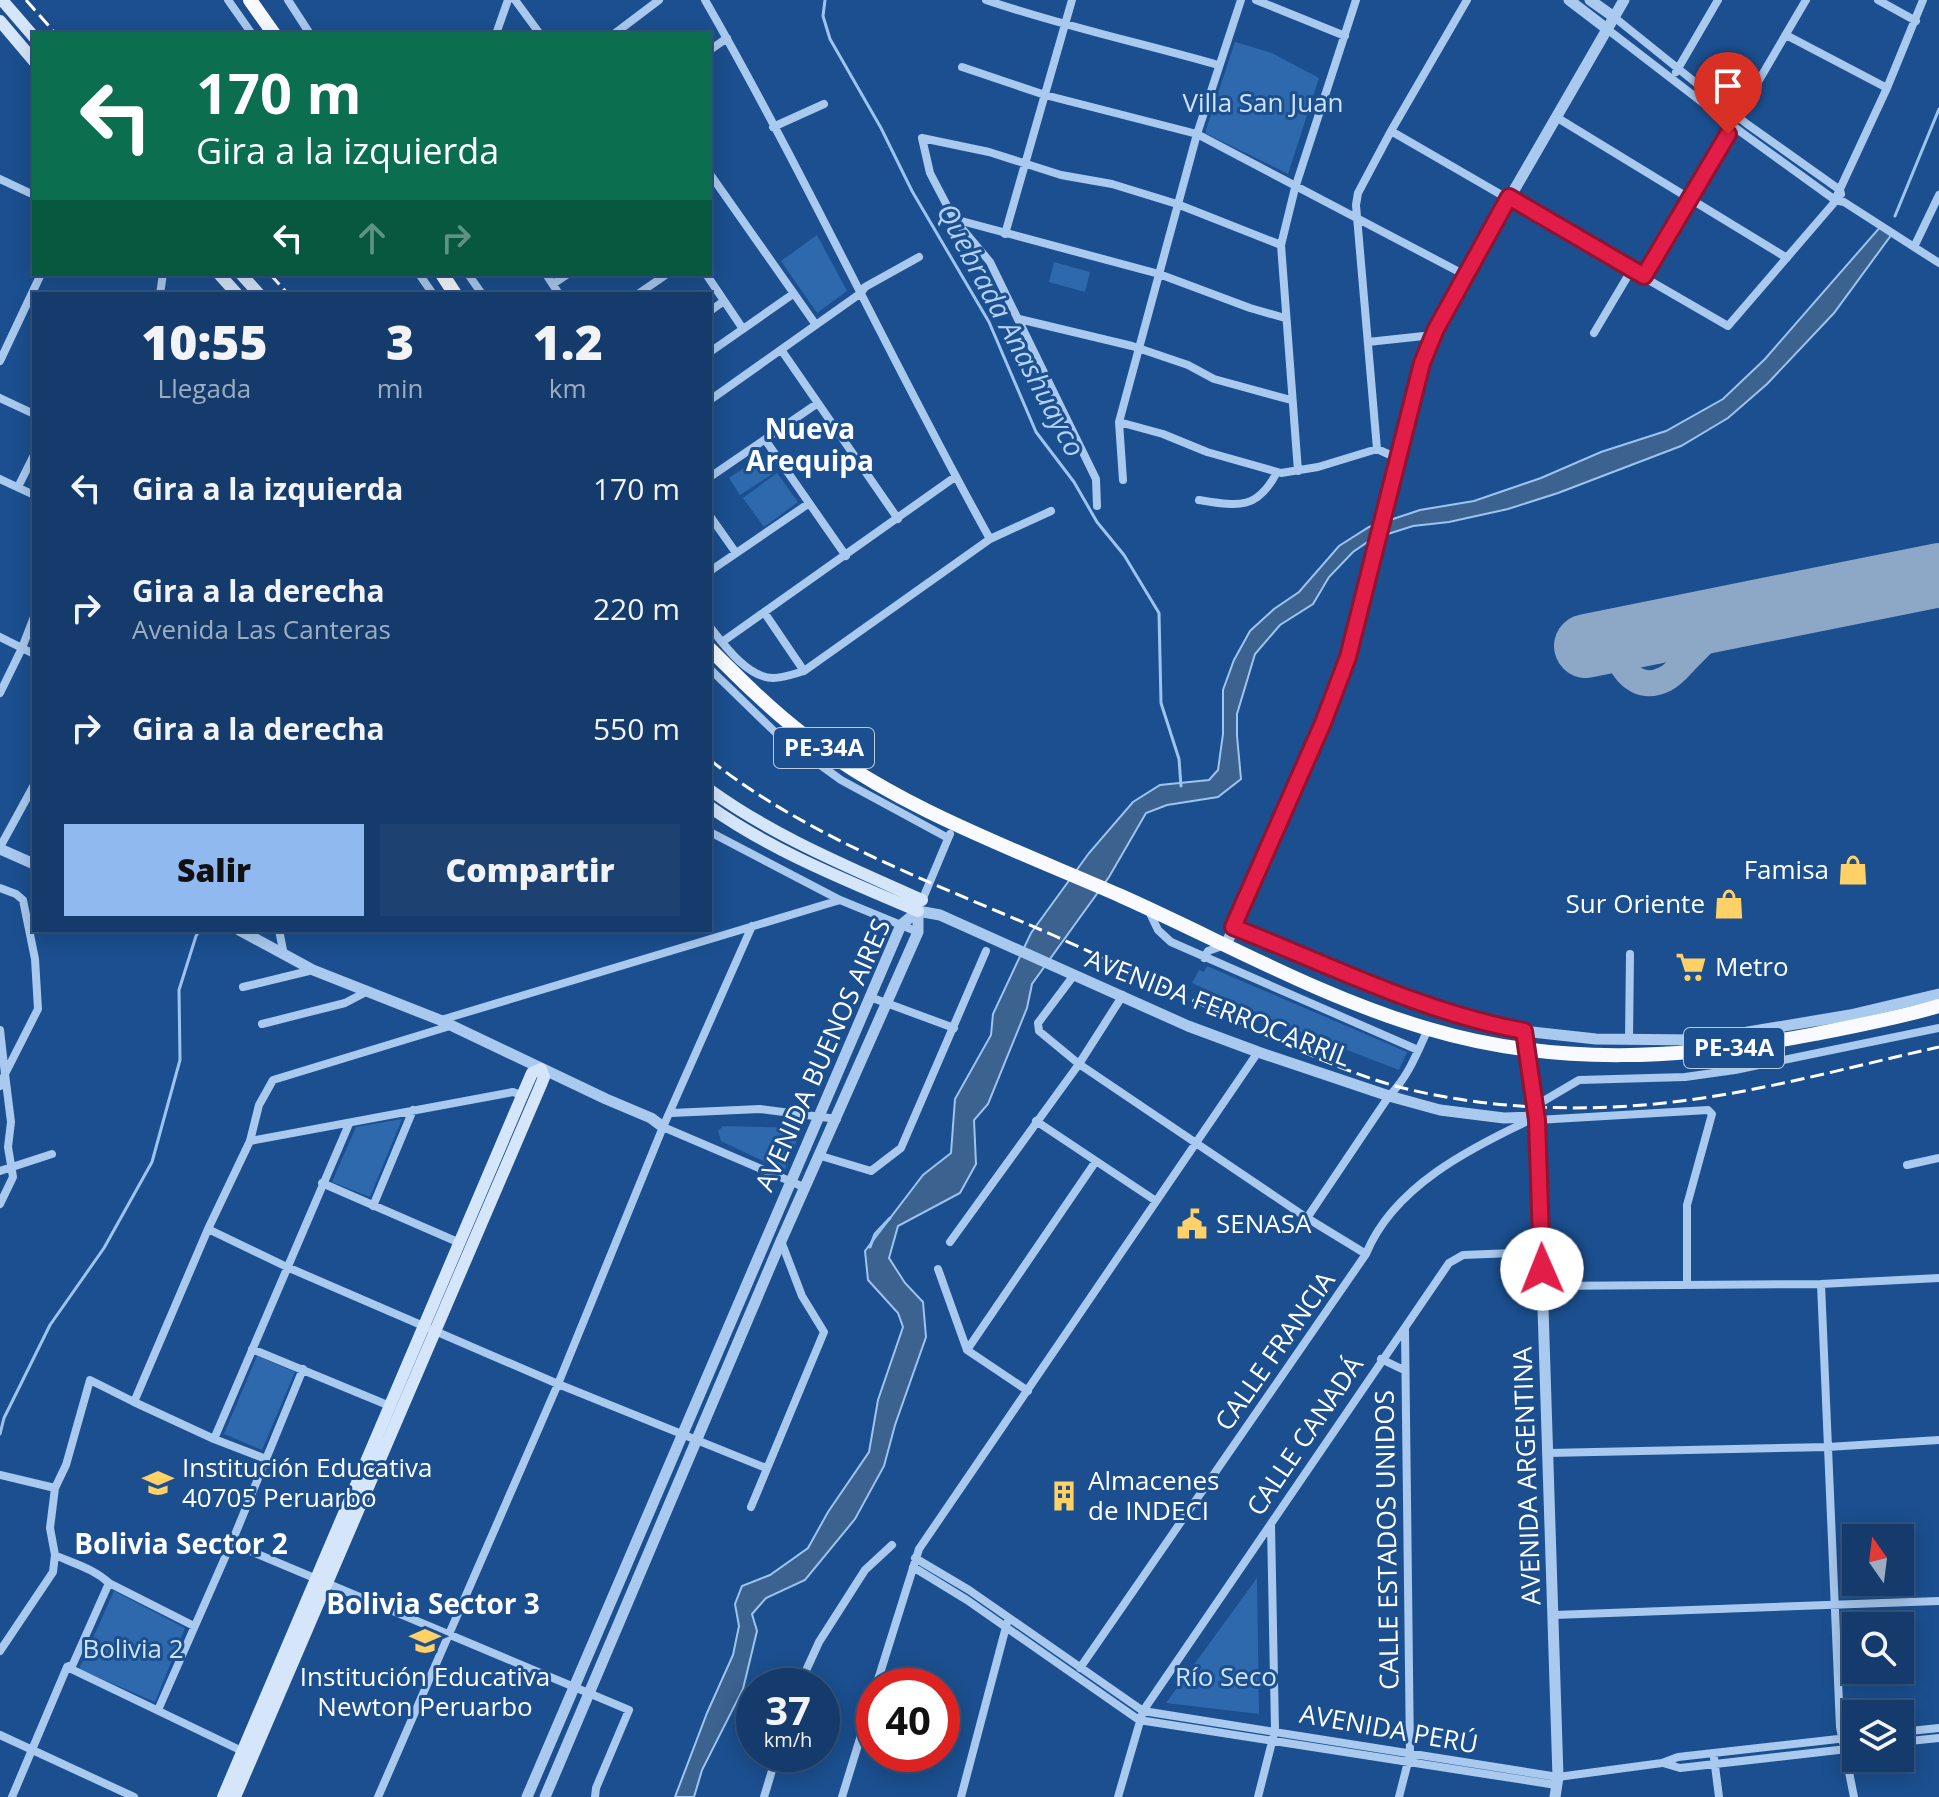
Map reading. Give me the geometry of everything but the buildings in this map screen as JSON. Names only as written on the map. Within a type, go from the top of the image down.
[{"type":"highway","points":[[250,0],[273,32]]},
{"type":"highway","name":"PE-34A","points":[[716,645],[806,737],[876,783],[955,823],[1226,945],[1379,1012],[1428,1029],[1525,1049],[1593,1056],[1781,1041],[1909,1015],[1937,1000]]},
{"type":"main road","points":[[3,6],[32,35]]},
{"type":"main road","points":[[0,21],[32,59]]},
{"type":"main road","points":[[221,276],[235,292]]},
{"type":"main road","points":[[243,276],[257,292]]},
{"type":"main road","name":"AVENIDA FERROCARRIL","points":[[712,791],[802,846],[920,905]]},
{"type":"main road","name":"AVENIDA FERROCARRIL","points":[[712,808],[792,856],[920,905]]},
{"type":"main road","points":[[223,1797],[321,1580],[528,1098],[532,1073],[541,1069]]},
{"type":"main road","points":[[235,1797],[390,1406],[430,1327],[460,1243],[528,1098]]},
{"type":"street","points":[[228,0],[251,32]]},
{"type":"street","points":[[288,0],[309,32]]},
{"type":"street","points":[[497,32],[508,0]]},
{"type":"street","points":[[515,0],[539,32]]},
{"type":"street","points":[[617,32],[659,0]]},
{"type":"street","points":[[705,0],[990,539]]},
{"type":"street","points":[[986,0],[1065,25],[1218,65]]},
{"type":"street","points":[[1005,234],[1072,0]]},
{"type":"street","points":[[1123,480],[1119,422],[1197,134],[1241,0]]},
{"type":"street","points":[[1256,0],[1345,36]]},
{"type":"street","points":[[1298,471],[1281,245],[1295,188],[1356,0]]},
{"type":"street","points":[[1377,449],[1357,217],[1358,193],[1467,0]]},
{"type":"street","points":[[1569,0],[1607,29],[1739,116],[1840,190]]},
{"type":"street","points":[[1590,0],[1614,17],[1733,125],[1840,201],[1939,263]]},
{"type":"street","points":[[1204,958],[1208,951],[1226,945],[1335,696],[1352,642],[1422,363],[1433,335],[1624,0]]},
{"type":"street","points":[[1675,73],[1718,0]]},
{"type":"street","points":[[1644,276],[1806,0]]},
{"type":"street","points":[[1878,0],[1916,21]]},
{"type":"street","points":[[1391,131],[1728,326],[1840,201],[1840,190],[1923,0]]},
{"type":"street","points":[[1786,35],[1887,88]]},
{"type":"street","points":[[712,49],[727,38]]},
{"type":"street","points":[[962,67],[1045,95],[1197,134],[1465,275]]},
{"type":"street","points":[[773,127],[824,104]]},
{"type":"street","points":[[1556,117],[1787,258]]},
{"type":"street","points":[[1097,506],[1096,479],[990,262],[954,219],[930,173],[922,138],[989,152],[1061,175],[1112,184],[1177,204],[1281,245]]},
{"type":"street","points":[[712,177],[816,325]]},
{"type":"street","points":[[0,179],[32,194]]},
{"type":"street","points":[[1914,247],[1939,195]]},
{"type":"street","points":[[954,219],[1159,274],[1285,318]]},
{"type":"street","points":[[712,399],[782,351],[865,287],[919,257]]},
{"type":"street","points":[[1594,333],[1632,269]]},
{"type":"street","points":[[547,276],[558,292]]},
{"type":"street","points":[[553,284],[565,276]]},
{"type":"street","points":[[641,292],[664,276]]},
{"type":"street","points":[[707,276],[743,329]]},
{"type":"street","points":[[0,361],[32,293]]},
{"type":"street","points":[[712,351],[793,294]]},
{"type":"street","points":[[712,310],[724,301]]},
{"type":"street","points":[[1019,319],[1132,346],[1244,388],[1291,400]]},
{"type":"street","points":[[1368,342],[1433,335]]},
{"type":"street","points":[[782,351],[898,519]]},
{"type":"street","points":[[0,398],[32,413]]},
{"type":"street","points":[[712,476],[818,403]]},
{"type":"street","points":[[1119,422],[1277,472],[1298,471],[1377,449],[1397,458]]},
{"type":"street","points":[[766,441],[846,556]]},
{"type":"street","points":[[18,487],[32,459]]},
{"type":"street","points":[[1199,500],[1250,503],[1269,488],[1277,472]]},
{"type":"street","points":[[955,477],[716,645],[763,677],[779,678],[804,671],[990,539],[1051,511]]},
{"type":"street","points":[[0,479],[32,494]]},
{"type":"street","points":[[712,570],[808,504]]},
{"type":"street","points":[[712,519],[736,553]]},
{"type":"street","points":[[764,612],[804,671]]},
{"type":"street","points":[[0,693],[32,622]]},
{"type":"street","points":[[0,637],[32,651]]},
{"type":"street","points":[[712,671],[776,733],[841,780],[948,838]]},
{"type":"street","points":[[32,789],[0,848],[32,863]]},
{"type":"street","points":[[920,905],[955,823]]},
{"type":"street","points":[[712,833],[840,900],[918,932]]},
{"type":"street","points":[[0,888],[23,900],[38,986],[38,1009],[0,1086]]},
{"type":"street","points":[[134,1402],[208,1229],[250,1141],[259,1105],[273,1080],[840,900]]},
{"type":"street","name":"AVENIDA FERROCARRIL","points":[[920,905],[1006,947],[1123,995],[1188,1026],[1258,1052],[1440,1110],[1504,1118],[1536,1114]]},
{"type":"street","name":"AVENIDA BUENOS AIRES","points":[[527,1797],[901,925],[920,905]]},
{"type":"street","name":"AVENIDA BUENOS AIRES","points":[[545,1797],[781,1241],[918,932],[920,905]]},
{"type":"street","points":[[1148,908],[1158,930],[1171,942],[1418,1050]]},
{"type":"street","points":[[378,1797],[558,1384],[663,1127],[752,926]]},
{"type":"street","points":[[1233,927],[1399,997],[1473,1020],[1524,1031],[1686,1048]]},
{"type":"street","points":[[243,932],[313,970],[445,1023],[651,1118],[663,1127],[806,1188]]},
{"type":"street","points":[[279,932],[284,955]]},
{"type":"street","points":[[821,1156],[871,1171],[901,1148],[986,951]]},
{"type":"street","points":[[1629,1040],[1630,954]]},
{"type":"street","points":[[243,987],[313,970]]},
{"type":"street","points":[[1074,975],[1037,1028],[1079,1064],[1307,1218],[1366,1254]]},
{"type":"street","points":[[262,1024],[345,1003],[366,992]]},
{"type":"street","points":[[950,1242],[1079,1064],[1123,995]]},
{"type":"street","points":[[870,997],[954,1028]]},
{"type":"street","points":[[1351,1245],[1362,1245],[1372,1238],[1397,1207],[1434,1175],[1483,1142],[1536,1114],[1579,1080],[1685,1077],[1735,1070],[1939,1028]]},
{"type":"street","points":[[1307,1218],[1389,1096],[1399,1087],[1428,1029]]},
{"type":"street","points":[[0,1030],[11,1122],[8,1147],[13,1177],[0,1204]]},
{"type":"street","name":"AVENIDA ARGENTINA","points":[[1524,1031],[1536,1114],[1542,1252],[1554,1615],[1556,1787]]},
{"type":"street","points":[[882,1668],[919,1549],[1258,1052]]},
{"type":"street","points":[[250,1141],[513,1092],[528,1098]]},
{"type":"street","points":[[671,1113],[760,1109],[837,1119]]},
{"type":"street","points":[[373,1206],[413,1110]]},
{"type":"street","points":[[1536,1114],[1708,1110],[1712,1114],[1687,1205],[1687,1284]]},
{"type":"street","points":[[1036,1121],[1156,1201]]},
{"type":"street","points":[[214,1439],[349,1124]]},
{"type":"street","points":[[0,1171],[52,1154]]},
{"type":"street","points":[[1907,1165],[1939,1158]]},
{"type":"street","points":[[967,1350],[1096,1161]]},
{"type":"street","points":[[322,1183],[460,1243]]},
{"type":"street","points":[[208,1229],[287,1267],[558,1384],[766,1468]]},
{"type":"street","name":"CALLE FRANCIA","points":[[1080,1668],[1366,1254],[1372,1238]]},
{"type":"street","points":[[751,1507],[824,1332],[802,1296],[781,1241]]},
{"type":"street","name":"CALLE CANADÁ","points":[[1118,1797],[1141,1715],[1449,1263],[1463,1255],[1542,1252]]},
{"type":"street","points":[[938,1269],[967,1350],[1028,1391]]},
{"type":"street","points":[[1542,1286],[1821,1284],[1939,1278]]},
{"type":"street","points":[[1821,1284],[1833,1605],[1842,1734]]},
{"type":"street","name":"CALLE ESTADOS UNIDOS","points":[[1399,1797],[1409,1759],[1405,1329]]},
{"type":"street","points":[[252,1349],[390,1406]]},
{"type":"street","points":[[1381,1359],[1404,1370]]},
{"type":"street","points":[[158,1710],[303,1369]]},
{"type":"street","points":[[0,1651],[53,1572],[55,1555],[50,1528],[55,1488],[66,1465],[90,1380],[214,1439],[266,1459]]},
{"type":"street","points":[[1548,1453],[1828,1447],[1939,1440]]},
{"type":"street","points":[[0,1475],[55,1488]]},
{"type":"street","points":[[1258,1797],[1274,1735],[1271,1524]]},
{"type":"street","points":[[231,1543],[629,1710],[595,1797]]},
{"type":"street","points":[[807,1668],[819,1642],[865,1570],[892,1545]]},
{"type":"street","points":[[55,1555],[75,1562],[194,1626]]},
{"type":"street","name":"AVENIDA PERÚ","points":[[914,1562],[1080,1668],[1141,1715]]},
{"type":"street","points":[[12,1797],[67,1667],[73,1664],[109,1583]]},
{"type":"street","points":[[1554,1615],[1939,1601]]},
{"type":"street","points":[[961,1797],[1007,1622]]},
{"type":"street","name":"AVENIDA PERÚ","points":[[1007,1622],[1141,1715],[1274,1735],[1556,1787],[1678,1757],[1714,1758],[1842,1749]]},
{"type":"street","points":[[67,1667],[242,1751]]},
{"type":"street","points":[[1914,1731],[1939,1728]]},
{"type":"street","points":[[0,1735],[134,1797]]},
{"type":"street","name":"AVENIDA PERÚ","points":[[1714,1758],[1842,1738]]},
{"type":"street","points":[[1914,1741],[1939,1738]]},
{"type":"street","points":[[842,1797],[856,1752]]},
{"type":"street","points":[[1714,1758],[1719,1797]]},
{"type":"street","points":[[764,1797],[772,1772]]},
{"type":"street","points":[[1849,1772],[1854,1797]]},
{"type":"street","points":[[1556,1787],[1562,1797]]},
{"type":"green space","name":"Villa San Juan","points":[[1235,42],[1272,53],[1319,78],[1288,174],[1205,133]]},
{"type":"green space","points":[[817,235],[847,291],[817,313],[781,261]]},
{"type":"green space","points":[[1054,262],[1090,272],[1085,292],[1049,282]]},
{"type":"green space","points":[[762,456],[774,473],[740,495],[729,478]]},
{"type":"green space","points":[[777,473],[798,502],[764,527],[743,498]]},
{"type":"green space","points":[[1207,966],[1407,1052],[1399,1070],[1300,1032],[1192,983],[1199,970],[1204,972]]},
{"type":"green space","points":[[402,1119],[370,1197],[332,1182],[356,1127]]},
{"type":"green space","points":[[723,1126],[802,1128],[784,1171],[721,1141],[718,1131]]},
{"type":"green space","points":[[257,1356],[295,1372],[262,1450],[224,1434]]},
{"type":"green space","name":"Río Seco","points":[[1257,1578],[1259,1714],[1166,1703]]},
{"type":"green space","name":"Bolivia 2","points":[[114,1591],[185,1628],[155,1702],[79,1669]]},
{"type":"shaded area","points":[[1881,226],[1892,234],[1834,313],[1767,384],[1728,418],[1681,446],[1558,493],[1508,509],[1449,522],[1413,526],[1372,539],[1353,552],[1329,577],[1313,604],[1280,625],[1255,654],[1237,714],[1241,779],[1218,797],[1167,805],[1146,813],[1109,877],[1032,984],[1027,1008],[988,1104],[974,1120],[976,1164],[960,1193],[898,1226],[889,1258],[905,1283],[923,1302],[926,1337],[884,1466],[855,1519],[805,1580],[766,1598],[752,1614],[757,1631],[748,1668],[736,1668],[736,1703],[702,1770],[694,1797],[675,1797],[733,1655],[739,1626],[735,1604],[742,1586],[770,1575],[808,1548],[828,1512],[869,1452],[878,1400],[903,1327],[898,1313],[868,1280],[865,1251],[923,1175],[951,1153],[955,1099],[991,1035],[993,1014],[1031,933],[1089,853],[1133,802],[1160,785],[1209,780],[1218,770],[1223,734],[1223,690],[1234,660],[1250,631],[1299,592],[1339,546],[1369,527],[1420,510],[1474,501],[1541,478],[1601,452],[1666,431],[1723,399],[1765,359]]},
{"type":"waterway","name":"Quebrada Anashuayco","points":[[825,0],[823,16],[830,39],[881,128],[912,191],[989,322],[1036,432],[1074,482],[1097,522],[1124,555],[1159,613],[1161,703],[1179,759],[1181,786]]},
{"type":"waterway","points":[[1895,216],[1939,109]]},
{"type":"waterway","points":[[0,1434],[4,1418],[50,1325],[104,1248],[152,1162],[180,1060],[179,990],[199,932]]},
{"type":"waterway","name":"Quebrada Anashuayco","points":[[870,1247],[875,1234],[890,1218]]},
{"type":"taxiway","points":[[1696,623],[1642,619],[1628,625],[1620,636],[1620,661],[1637,680],[1650,683],[1665,679],[1718,629],[1739,614]]},
{"type":"runway","points":[[1586,646],[1939,575]]},
{"type":"railway","points":[[26,0],[54,32]]},
{"type":"railway","points":[[272,276],[286,292]]},
{"type":"railway","points":[[712,761],[790,814],[921,879],[1080,947],[1306,1053],[1361,1075],[1433,1095],[1539,1107],[1646,1105],[1746,1091],[1939,1047]]},
{"type":"place","name":"Famisa","points":[[1853,870]]},
{"type":"place","name":"Sur Oriente","points":[[1729,904]]},
{"type":"place","name":"Metro","points":[[1691,967]]},
{"type":"place","name":"SENASA","points":[[1192,1224]]},
{"type":"place","name":"Institución Educativa 40705 Peruarbo","points":[[158,1483]]},
{"type":"place","name":"Almacenes de INDECI","points":[[1064,1496]]},
{"type":"place","name":"Institución Educativa Newton Peruarbo","points":[[425,1641]]},
{"type":"district","name":"Nueva Arequipa","points":[[810,445]]},
{"type":"district","name":"Bolivia Sector 2","points":[[181,1544]]},
{"type":"district","name":"Bolivia Sector 3","points":[[433,1604]]},
{"type":"route","points":[[1542,1269],[1537,1120],[1524,1031],[1473,1020],[1399,997],[1233,927],[1335,696],[1348,657],[1422,363],[1436,329],[1509,197],[1644,276],[1728,134]]}]
